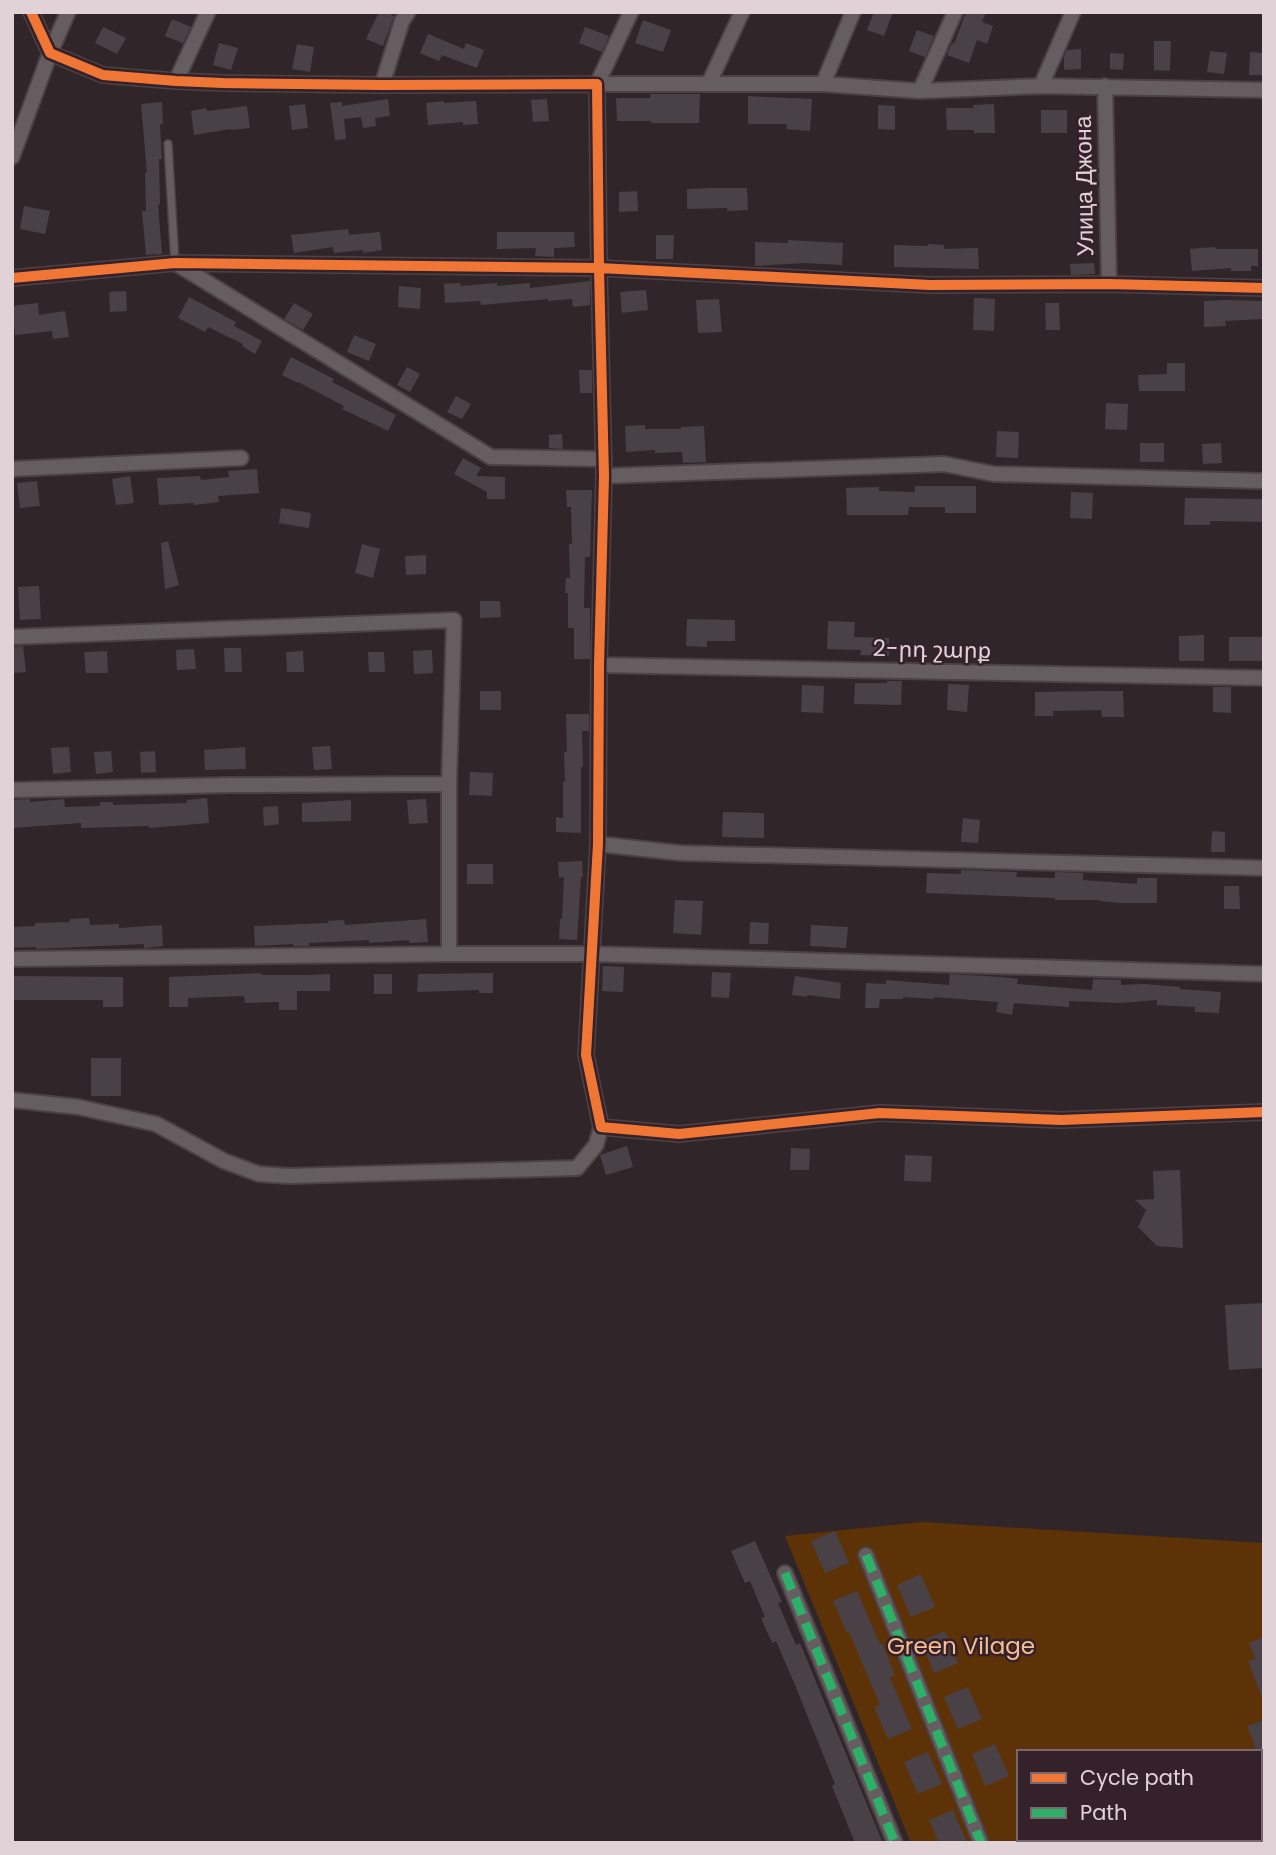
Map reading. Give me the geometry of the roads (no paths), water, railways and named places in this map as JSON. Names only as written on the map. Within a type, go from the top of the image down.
[{"type":"street","points":[[31,12],[50,53],[103,75],[223,83],[823,84],[920,91],[1041,86],[1264,90]]},
{"type":"street","points":[[12,157],[68,12]]},
{"type":"street","points":[[176,80],[208,12]]},
{"type":"street","points":[[382,85],[402,22],[408,12]]},
{"type":"street","points":[[12,1100],[78,1107],[156,1125],[224,1161],[259,1174],[289,1176],[577,1168],[596,1145],[601,1127],[586,1055],[598,844],[604,476],[597,84],[631,12]]},
{"type":"street","points":[[709,83],[741,12]]},
{"type":"street","points":[[823,84],[853,12]]},
{"type":"street","points":[[920,91],[955,12]]},
{"type":"street","points":[[1041,86],[1073,12]]},
{"type":"street","name":"Улица Джона","points":[[1105,86],[1109,285]]},
{"type":"street","points":[[175,263],[491,457],[604,459]]},
{"type":"street","points":[[12,278],[175,263],[599,268],[930,285],[1264,288]]},
{"type":"street","points":[[12,468],[241,458]]},
{"type":"street","points":[[604,476],[944,464],[994,474],[1264,481]]},
{"type":"street","points":[[12,637],[454,620],[449,784],[449,954]]},
{"type":"street","name":"2-րդ շարք","points":[[599,665],[1264,678]]},
{"type":"street","points":[[12,790],[449,784]]},
{"type":"street","points":[[598,844],[680,853],[1264,867]]},
{"type":"street","points":[[12,959],[592,954],[1264,974]]},
{"type":"street","points":[[601,1127],[679,1135],[880,1113],[1061,1120],[1264,1112]]},
{"type":"street","points":[[866,1555],[981,1843]]},
{"type":"street","points":[[785,1573],[895,1843]]},
{"type":"lane","points":[[168,144],[175,263]]},
{"type":"park label","name":"Green Vilage","points":[[961,1646]]}]
